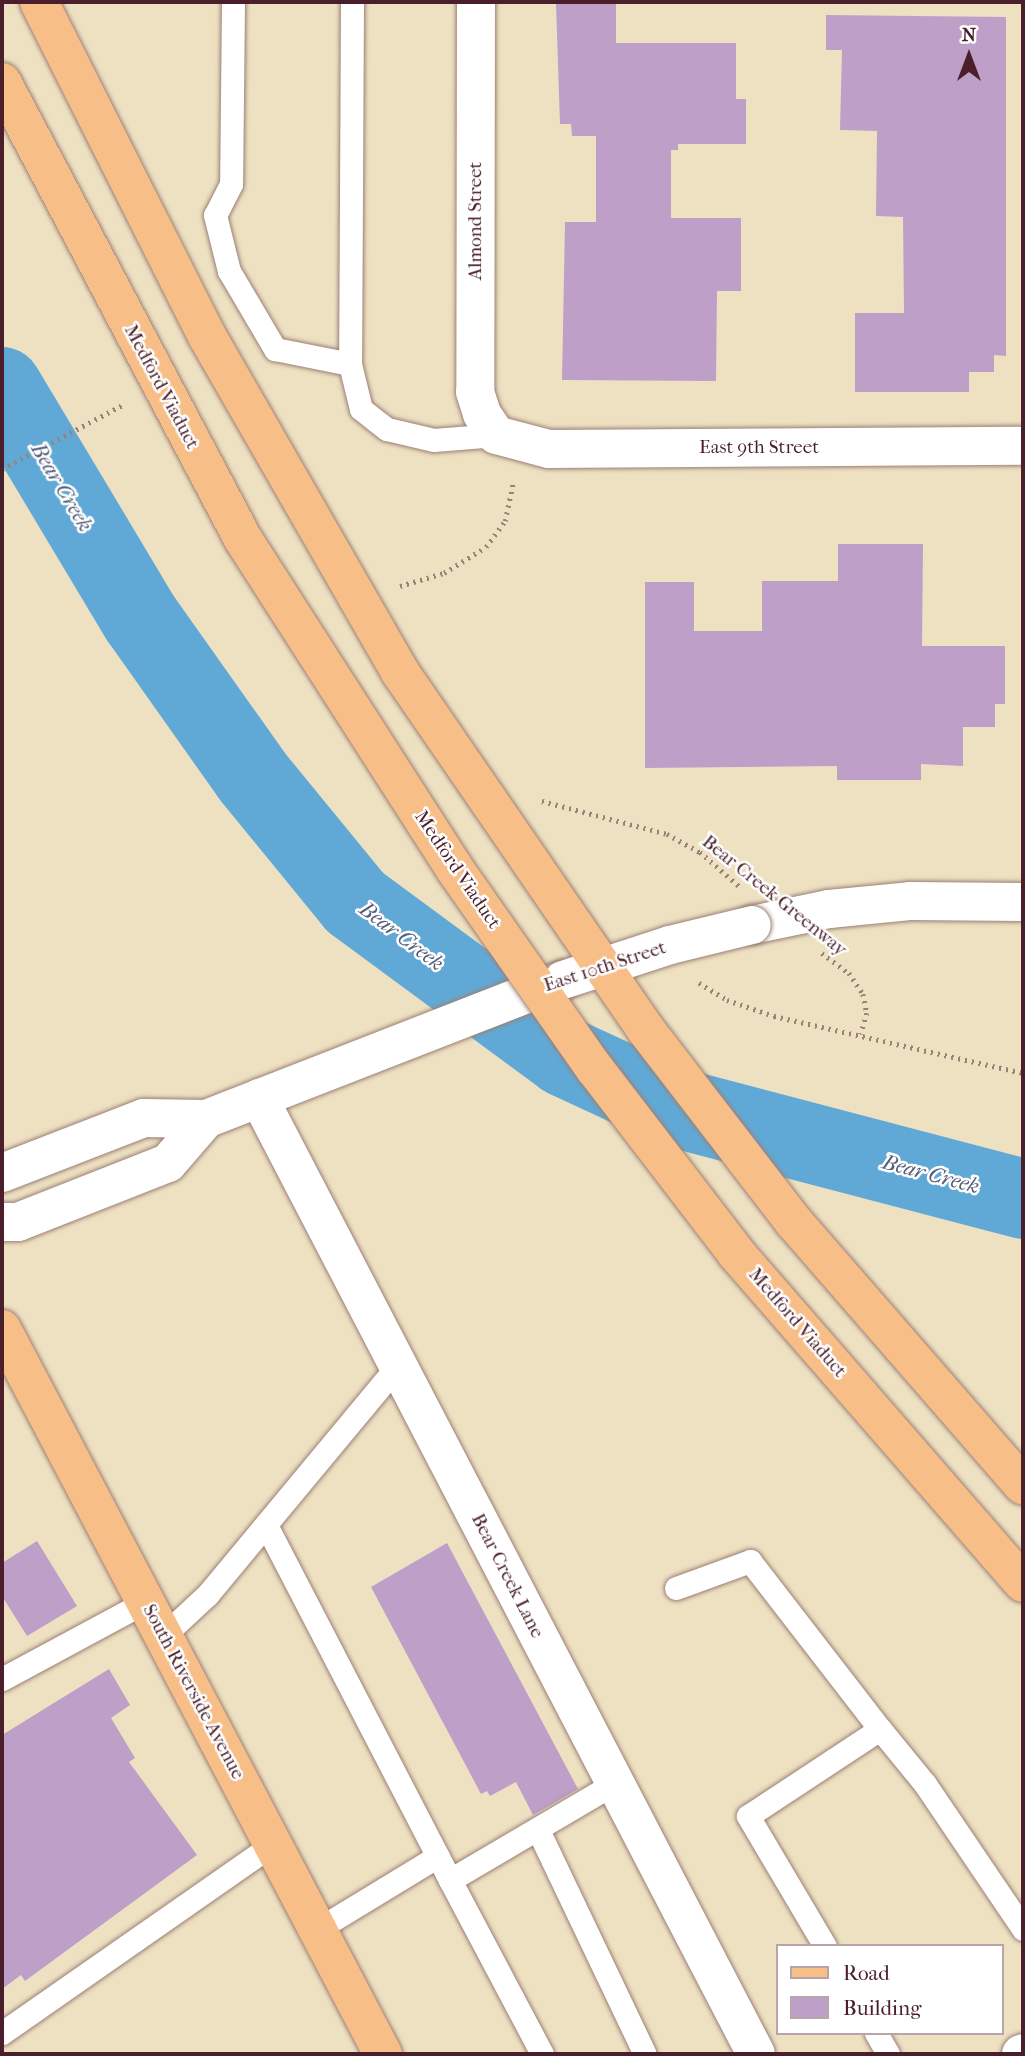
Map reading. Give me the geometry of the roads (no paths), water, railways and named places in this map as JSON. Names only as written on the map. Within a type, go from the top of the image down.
[{"type":"main road","points":[[39,2],[207,336],[400,672],[646,1030],[794,1222],[1023,1485]]},
{"type":"main road","name":"Medford Viaduct","points":[[2,82],[243,539],[454,868],[595,1069],[736,1253],[1023,1583]]},
{"type":"main road","name":"South Riverside Avenue","points":[[2,1329],[383,2054]]},
{"type":"street","name":"Almond Street","points":[[476,2],[475,392],[482,414],[509,440]]},
{"type":"street","name":"East 9th Street","points":[[509,440],[549,449],[1023,446]]},
{"type":"street","name":"East 10th Street","points":[[2,1172],[144,1118],[206,1119],[563,980],[670,945],[765,922],[910,901],[1023,902]]},
{"type":"street","name":"Bear Creek Lane","points":[[259,1098],[756,2054]]},
{"type":"street","name":"East 10th Street","points":[[2,1222],[18,1222],[168,1163],[206,1119]]},
{"type":"lane","points":[[233,2],[231,184],[215,215],[229,271],[275,349],[350,364]]},
{"type":"lane","points":[[352,2],[350,364],[361,409],[387,429],[434,440],[509,440]]},
{"type":"lane","points":[[163,1636],[208,1594],[398,1366]]},
{"type":"lane","points":[[266,1525],[542,2054]]},
{"type":"lane","points":[[676,1588],[750,1561],[925,1784],[1023,1929]]},
{"type":"lane","points":[[2,1679],[145,1602]]},
{"type":"lane","points":[[824,1944],[748,1816],[880,1728]]},
{"type":"lane","points":[[450,1881],[615,1783]]},
{"type":"lane","points":[[538,1830],[645,2054]]},
{"type":"lane","points":[[2,2033],[273,1844]]},
{"type":"lane","points":[[318,1929],[438,1856]]},
{"type":"lane","points":[[877,2035],[888,2054]]},
{"type":"waterway","name":"Bear Creek","points":[[2,387],[141,619],[252,776],[355,902],[565,1057],[673,1107],[1023,1199]]}]
